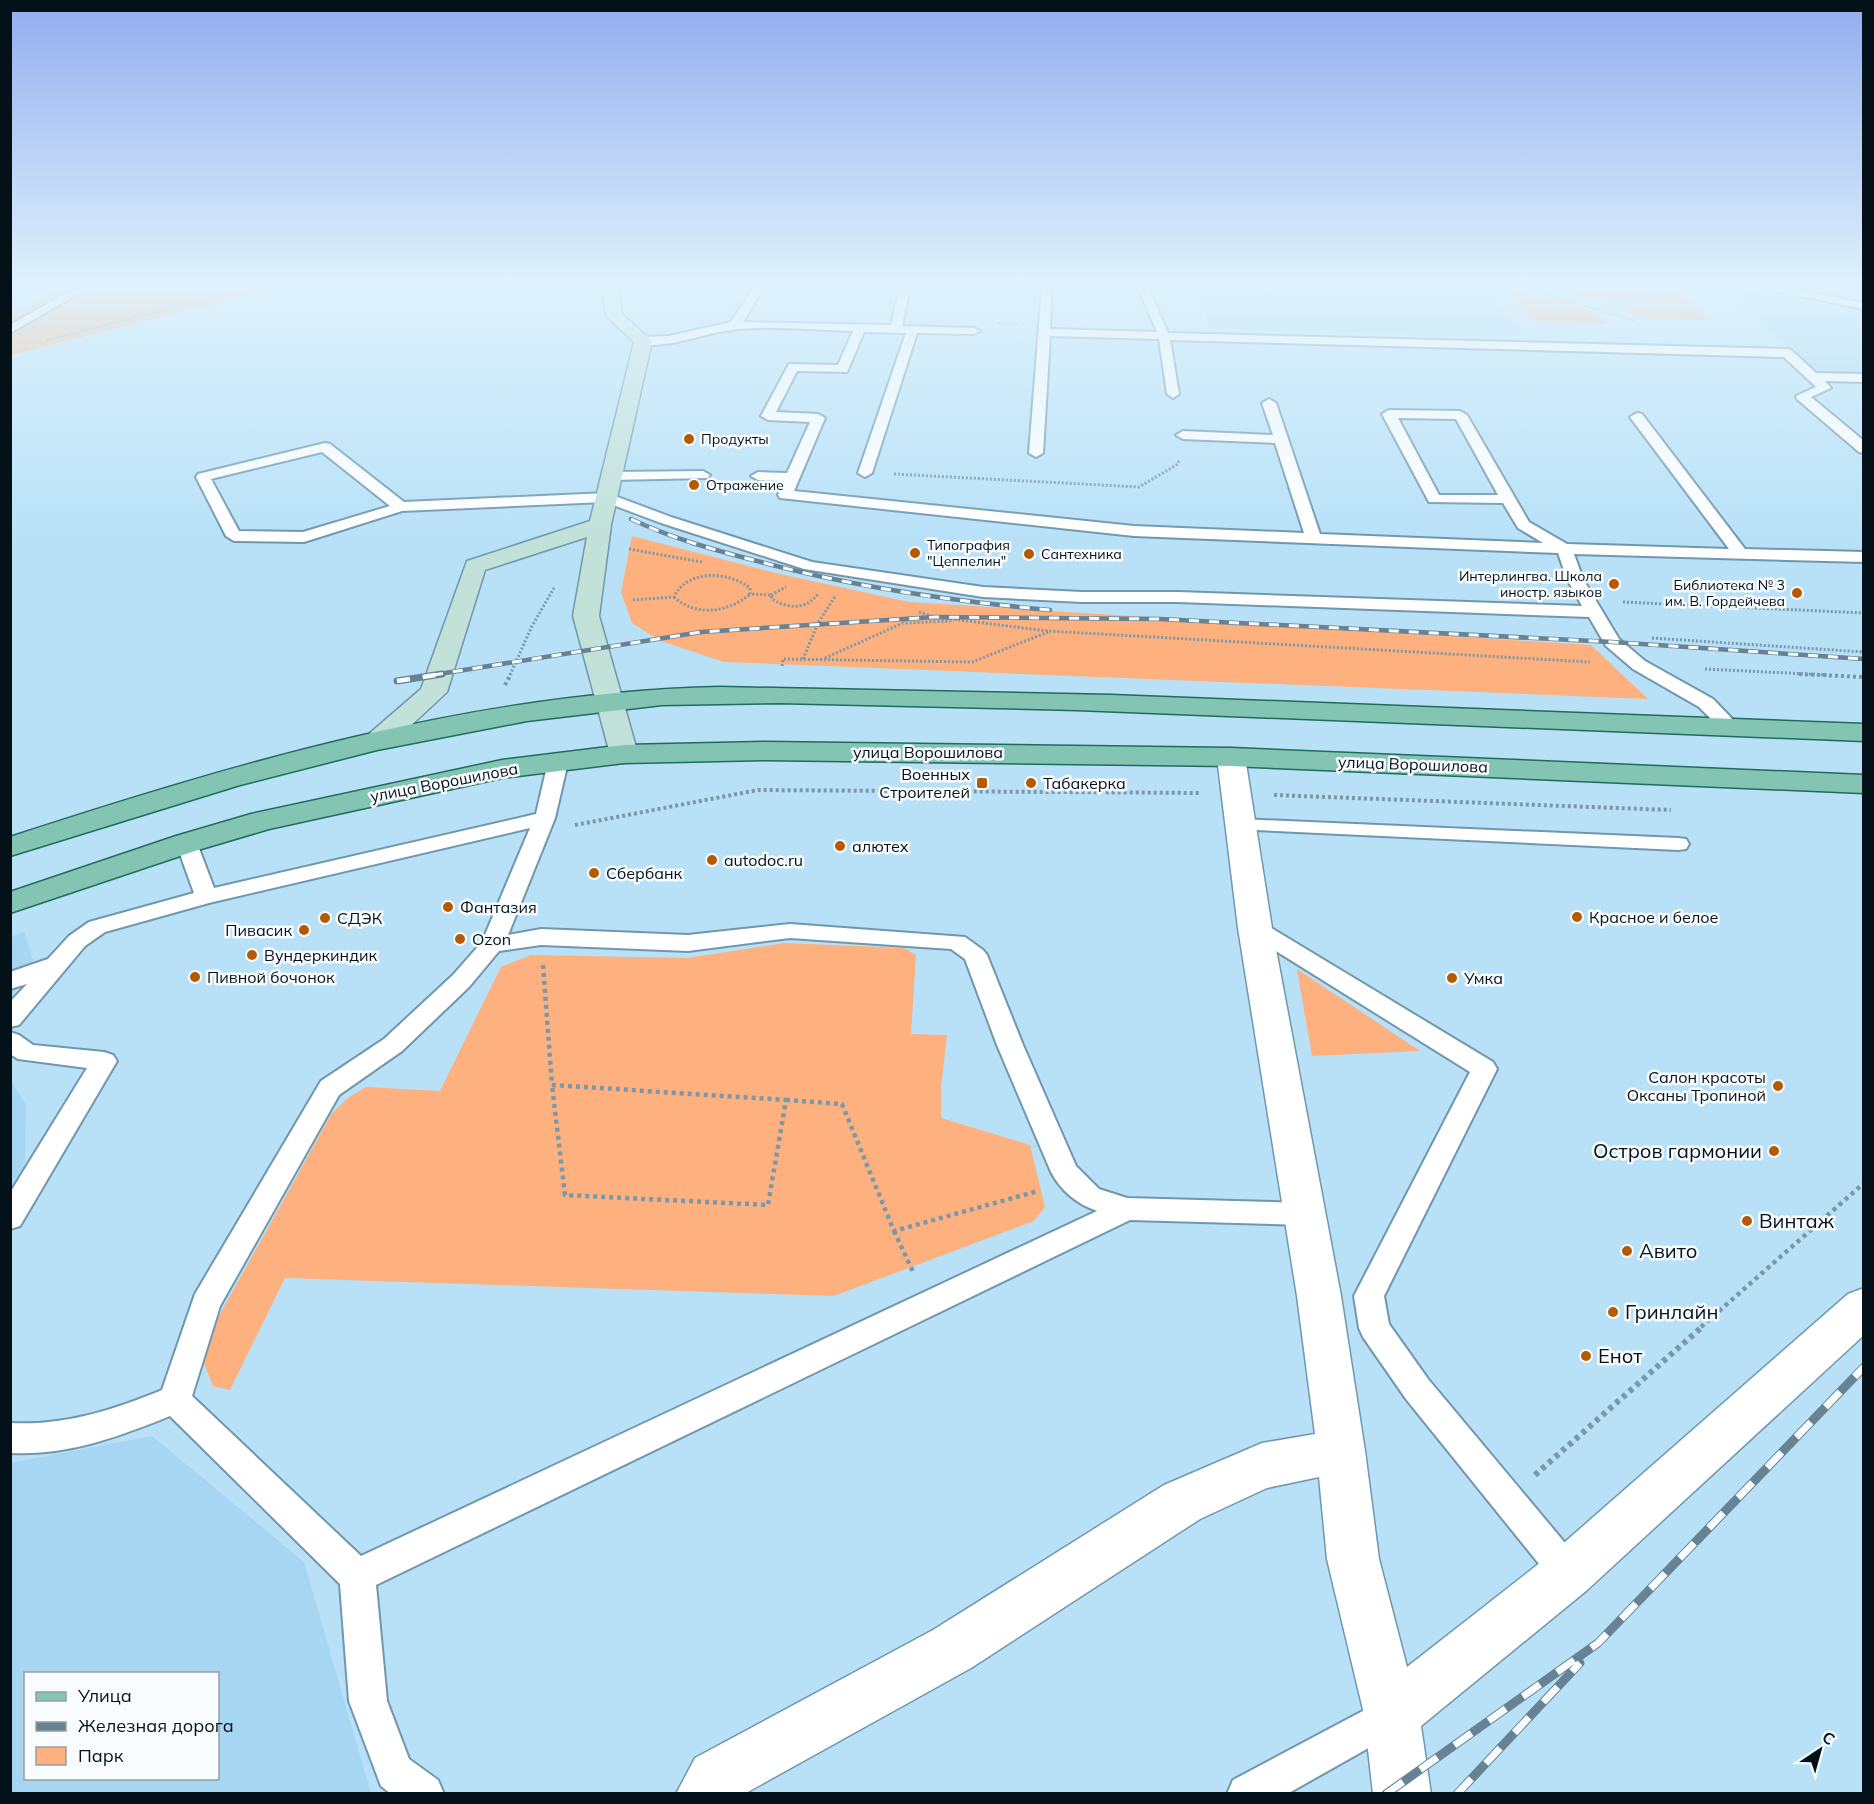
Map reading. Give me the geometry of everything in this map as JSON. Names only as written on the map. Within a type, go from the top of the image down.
[{"type":"main road","points":[[10,847],[159,798],[307,756],[380,739],[488,718],[608,702],[692,696],[774,695],[986,699],[1863,733]]},
{"type":"main road","name":"улица Ворошилова","points":[[10,903],[187,843],[262,821],[384,793],[502,770],[624,754],[777,751],[1236,792],[1863,783]]},
{"type":"street","points":[[624,754],[586,616],[600,525],[636,371]]},
{"type":"street","points":[[380,739],[434,692],[475,566],[600,525]]},
{"type":"street","points":[[1236,792],[1255,928],[1306,1214],[1341,1451],[1353,1559],[1392,1714],[1402,1794]]},
{"type":"street","points":[[1392,1714],[1568,1573],[1863,1307]]},
{"type":"street","points":[[705,1794],[716,1778],[952,1649],[1182,1502],[1262,1466],[1341,1451]]},
{"type":"lane","points":[[791,371],[768,416],[818,418],[785,495],[1134,531],[1564,549],[1863,557]]},
{"type":"lane","points":[[865,473],[899,371]]},
{"type":"lane","points":[[1036,453],[1043,371]]},
{"type":"lane","points":[[1169,371],[1173,394]]},
{"type":"lane","points":[[1807,371],[1825,388],[1802,396],[1863,449]]},
{"type":"lane","points":[[1813,377],[1863,378]]},
{"type":"lane","points":[[1269,403],[1314,539]]},
{"type":"lane","points":[[1508,498],[1434,498],[1389,414],[1460,415],[1524,525],[1564,549],[1575,579],[1612,642],[1639,665],[1706,703],[1730,727]]},
{"type":"lane","points":[[1637,417],[1741,554]]},
{"type":"lane","points":[[1183,435],[1281,439]]},
{"type":"lane","points":[[401,507],[325,447],[203,477],[234,536],[304,537],[401,507],[607,497],[666,520],[810,566],[983,592],[1082,597],[1178,597],[1542,609],[1592,607]]},
{"type":"lane","points":[[612,476],[703,475]]},
{"type":"lane","points":[[758,476],[792,477]]},
{"type":"lane","points":[[175,1400],[206,1304],[330,1089],[393,1045],[461,981],[492,945],[543,825],[558,762]]},
{"type":"lane","points":[[1236,792],[1678,844]]},
{"type":"lane","points":[[10,1018],[77,940],[97,927],[206,897],[543,825]]},
{"type":"lane","points":[[187,843],[206,897]]},
{"type":"lane","points":[[1255,928],[1484,1069],[1369,1296],[1374,1328],[1417,1389],[1568,1573]]},
{"type":"lane","points":[[492,945],[541,938],[688,943],[790,931],[957,942],[975,955],[1010,1045],[1060,1162],[1065,1172],[1089,1197],[1127,1209],[1306,1214]]},
{"type":"lane","points":[[10,981],[57,964]]},
{"type":"lane","points":[[10,1041],[27,1053],[104,1061],[10,1218]]},
{"type":"lane","points":[[357,1576],[1127,1209]]},
{"type":"lane","points":[[10,1438],[31,1441],[110,1425],[175,1400]]},
{"type":"lane","points":[[175,1400],[357,1576],[368,1701],[395,1772],[424,1794]]},
{"type":"lane","points":[[1247,1794],[1392,1714]]},
{"type":"path","points":[[674,597],[678,587],[683,584],[710,576],[740,580],[747,585],[750,594]]},
{"type":"path","points":[[750,594],[771,595],[777,602],[794,607],[813,602],[817,594],[838,591],[818,624],[803,659]]},
{"type":"path","points":[[633,600],[674,597],[691,608],[711,610],[726,609],[736,605],[750,594]]},
{"type":"path","points":[[1592,607],[1863,613]]},
{"type":"path","points":[[822,659],[903,623],[962,620]]},
{"type":"path","points":[[1608,635],[1863,652]]},
{"type":"path","points":[[543,825],[758,790],[1236,792],[1674,810]]},
{"type":"path","points":[[541,938],[552,1085],[565,1196],[768,1205],[786,1100]]},
{"type":"path","points":[[552,1085],[842,1104],[894,1231],[928,1304]]},
{"type":"path","points":[[894,1231],[1074,1181]]},
{"type":"path","points":[[1508,1499],[1863,1183]]},
{"type":"shaded area","points":[[1813,371],[1863,371],[1863,376],[1817,375]]},
{"type":"shaded area","points":[[24,932],[35,966],[11,996],[11,937]]},
{"type":"shaded area","points":[[10,1079],[26,1105],[24,1203],[10,1222]]},
{"type":"shaded area","points":[[152,1436],[304,1562],[371,1793],[11,1793],[11,1463]]},
{"type":"green space","points":[[632,536],[780,574],[909,602],[1591,645],[1648,699],[724,662],[661,641],[632,623],[621,592]]},
{"type":"green space","points":[[785,943],[904,948],[916,955],[911,1034],[947,1035],[941,1088],[941,1118],[1030,1145],[1045,1207],[1034,1221],[834,1296],[285,1278],[230,1390],[213,1386],[203,1361],[215,1323],[332,1113],[349,1097],[366,1087],[440,1091],[501,967],[531,955],[687,958]]},
{"type":"green space","points":[[1297,969],[1420,1051],[1312,1056]]},
{"type":"railway","points":[[631,519],[709,548],[829,578],[939,597],[1050,610]]},
{"type":"railway","points":[[433,675],[701,632],[935,617],[1160,619],[1612,642],[1864,659]]},
{"type":"railway","points":[[397,681],[442,674]]},
{"type":"railway","points":[[1386,1794],[1598,1643],[1864,1367]]},
{"type":"railway","points":[[1457,1794],[1580,1663]]},
{"type":"place","name":"Продукты","points":[[689,439]]},
{"type":"place","name":"Отражение","points":[[694,485]]},
{"type":"place","name":"Типография \"Цеппелин\"","points":[[915,553]]},
{"type":"place","name":"Сантехника","points":[[1029,554]]},
{"type":"place","name":"Интерлингва. Школа иностр. языков","points":[[1614,584]]},
{"type":"place","name":"Библиотека № 3 им. В. Гордейчева","points":[[1797,593]]},
{"type":"place","name":"Военных Строителей","points":[[982,783]]},
{"type":"place","name":"Табакерка","points":[[1031,783]]},
{"type":"place","name":"алютех","points":[[840,846]]},
{"type":"place","name":"autodoc.ru","points":[[712,860]]},
{"type":"place","name":"Сбербанк","points":[[594,873]]},
{"type":"place","name":"Фантазия","points":[[448,907]]},
{"type":"place","name":"Красное и белое","points":[[1577,917]]},
{"type":"place","name":"СДЭК","points":[[325,918]]},
{"type":"place","name":"Пивасик","points":[[304,930]]},
{"type":"place","name":"Ozon","points":[[460,939]]},
{"type":"place","name":"Вундеркиндик","points":[[252,955]]},
{"type":"place","name":"Пивной бочонок","points":[[195,977]]},
{"type":"place","name":"Умка","points":[[1452,978]]},
{"type":"place","name":"Салон красоты Оксаны Тропиной","points":[[1778,1086]]},
{"type":"place","name":"Остров гармонии","points":[[1774,1151]]},
{"type":"place","name":"Винтаж","points":[[1747,1221]]},
{"type":"place","name":"Авито","points":[[1627,1251]]},
{"type":"place","name":"Гринлайн","points":[[1613,1312]]},
{"type":"place","name":"Енот","points":[[1586,1356]]}]
